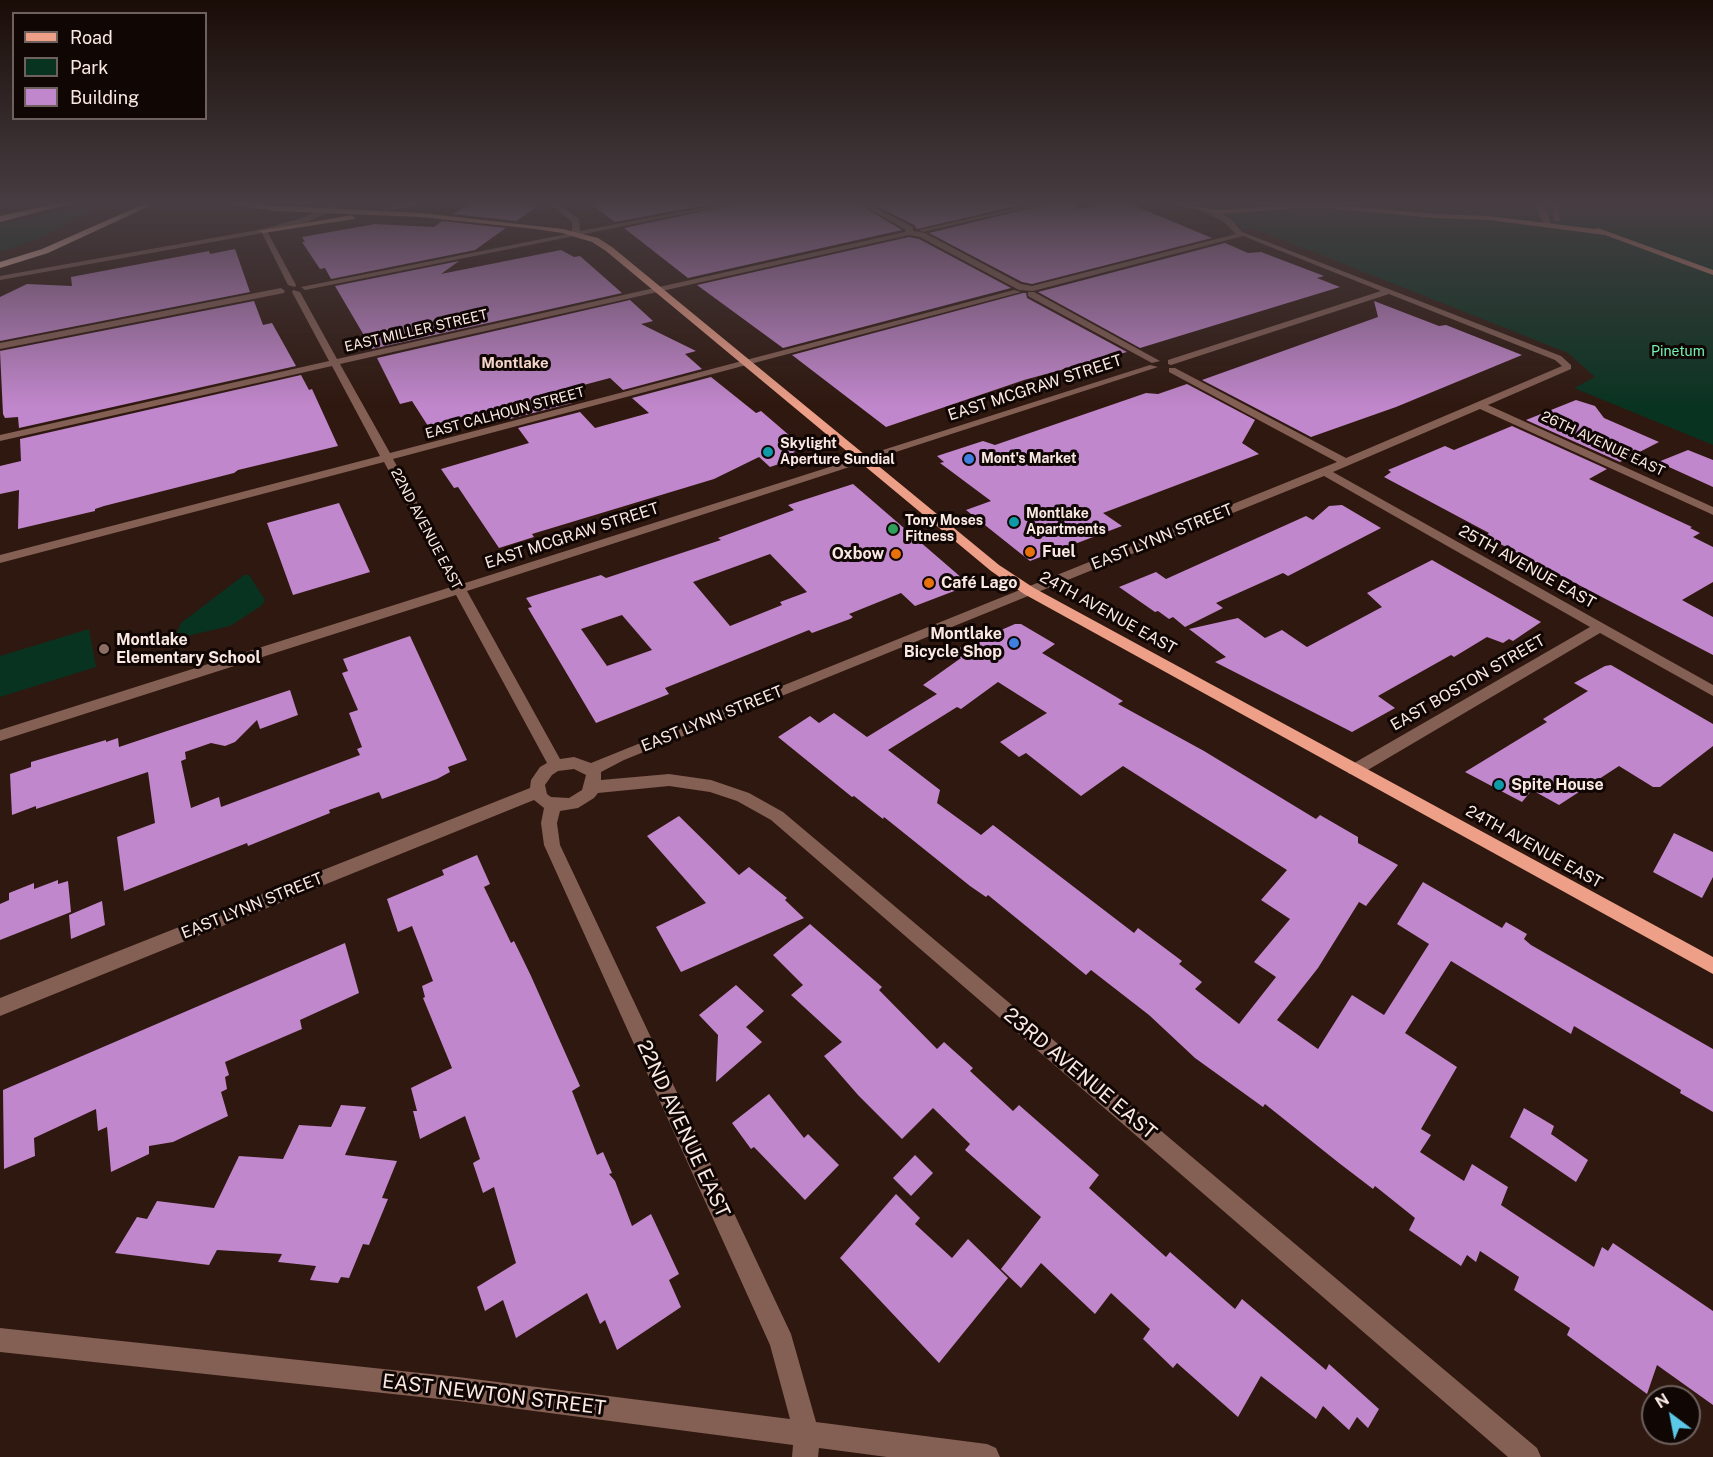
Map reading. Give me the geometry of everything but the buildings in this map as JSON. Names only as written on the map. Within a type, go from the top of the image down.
[{"type":"main road","name":"24TH AVENUE EAST","points":[[636,271],[995,568],[1029,591],[1713,966]]},
{"type":"street","points":[[1,278],[40,271]]},
{"type":"street","name":"22ND AVENUE EAST","points":[[287,271],[458,590],[556,766]]},
{"type":"street","points":[[0,346],[386,271]]},
{"type":"street","name":"EAST MILLER STREET","points":[[0,438],[740,271]]},
{"type":"street","points":[[987,271],[1018,290],[1032,291],[1106,271]]},
{"type":"street","points":[[1340,271],[1390,291]]},
{"type":"street","name":"EAST CALHOUN STREET","points":[[0,559],[749,365],[1018,290]]},
{"type":"street","points":[[1032,291],[1154,364],[1171,366],[1345,462]]},
{"type":"street","points":[[1171,366],[1390,291]]},
{"type":"street","name":"EAST LYNN STREET","points":[[592,778],[619,756],[1324,471],[1568,368],[1558,358],[1390,291]]},
{"type":"street","name":"EAST MCGRAW STREET","points":[[0,736],[864,461],[1154,364]]},
{"type":"street","name":"26TH AVENUE EAST","points":[[1480,405],[1713,511]]},
{"type":"street","name":"25TH AVENUE EAST","points":[[1324,471],[1713,691]]},
{"type":"street","name":"EAST BOSTON STREET","points":[[1355,770],[1600,627]]},
{"type":"street","points":[[574,763],[592,778],[581,800],[572,804],[545,798],[540,778],[556,766],[574,763]]},
{"type":"street","name":"23RD AVENUE EAST","points":[[592,778],[669,780],[711,786],[743,797],[777,816],[1528,1457]]},
{"type":"street","name":"22ND AVENUE EAST","points":[[545,798],[552,845],[782,1343],[806,1446]]},
{"type":"street","name":"EAST LYNN STREET","points":[[0,1007],[545,798]]},
{"type":"street","name":"EAST NEWTON STREET","points":[[0,1340],[458,1389],[806,1446],[987,1457]]},
{"type":"green space","name":"Pinetum","points":[[1361,271],[1713,271],[1713,445],[1574,388],[1595,377],[1568,353]]},
{"type":"green space","points":[[244,575],[249,575],[265,600],[261,606],[230,626],[174,639],[181,623]]},
{"type":"green space","points":[[89,629],[96,667],[0,697],[0,656]]},
{"type":"place","name":"Skylight Aperture Sundial","points":[[768,452]]},
{"type":"place","name":"Mont's Market","points":[[969,459]]},
{"type":"place","name":"Montlake Apartments","points":[[1014,522]]},
{"type":"place","name":"Tony Moses Fitness","points":[[893,529]]},
{"type":"place","name":"Fuel","points":[[1030,552]]},
{"type":"place","name":"Oxbow","points":[[896,554]]},
{"type":"place","name":"Café Lago","points":[[929,583]]},
{"type":"place","name":"Montlake Bicycle Shop","points":[[1014,643]]},
{"type":"place","name":"Montlake Elementary School","points":[[104,649]]},
{"type":"place","name":"Spite House","points":[[1499,785]]},
{"type":"district","name":"Montlake","points":[[515,363]]}]
